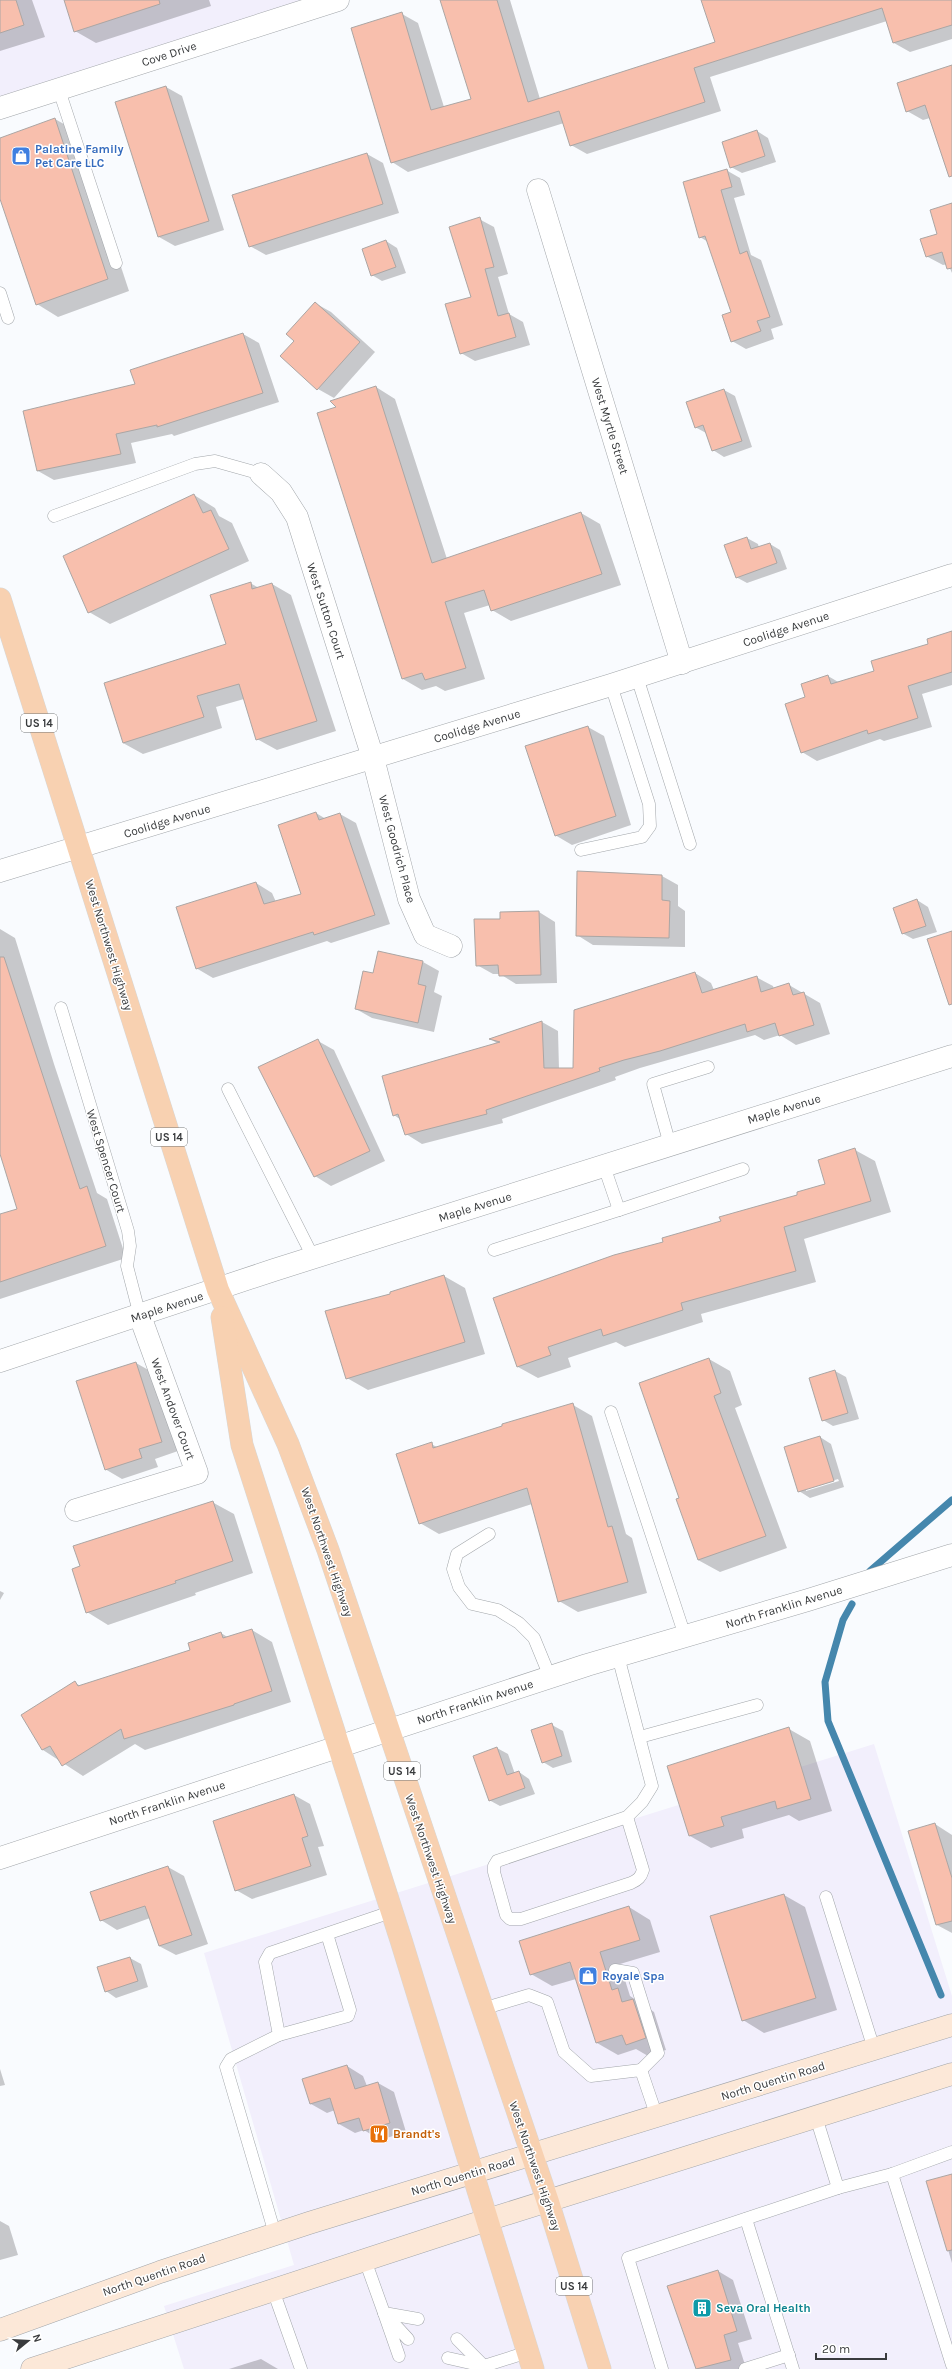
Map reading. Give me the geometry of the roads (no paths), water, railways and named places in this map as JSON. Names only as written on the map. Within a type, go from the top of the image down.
[{"type":"main road","name":"West Northwest Highway","points":[[0,599],[5,632],[78,848],[218,1290],[288,1444],[328,1550],[548,2202],[600,2369]]},
{"type":"main road","name":"West Northwest Highway","points":[[218,1290],[242,1445],[391,1912],[531,2361]]},
{"type":"main road","name":"North Quentin Road","points":[[0,2330],[160,2272],[275,2234],[952,2025]]},
{"type":"main road","points":[[32,2369],[487,2220],[952,2074]]},
{"type":"street","name":"Cove Drive","points":[[0,108],[338,0]]},
{"type":"street","name":"West Myrtle Street","points":[[538,190],[682,662]]},
{"type":"street","name":"West Sutton Court","points":[[261,474],[281,492],[297,517],[374,758]]},
{"type":"street","name":"Coolidge Avenue","points":[[0,871],[637,677],[952,575]]},
{"type":"street","name":"West Goodrich Place","points":[[374,758],[409,899],[425,935],[450,946]]},
{"type":"street","name":"Maple Avenue","points":[[0,1361],[140,1316],[313,1257],[952,1056]]},
{"type":"street","name":"West Andover Court","points":[[76,1510],[197,1473],[140,1316]]},
{"type":"street","name":"North Franklin Avenue","points":[[0,1858],[550,1677],[952,1555]]},
{"type":"lane","points":[[59,90],[116,264]]},
{"type":"lane","points":[[0,293],[8,318]]},
{"type":"lane","points":[[54,516],[195,464],[215,462],[261,474]]},
{"type":"lane","points":[[637,677],[690,844]]},
{"type":"lane","points":[[581,850],[642,837],[650,826],[649,804],[611,685]]},
{"type":"lane","name":"West Spencer Court","points":[[60,1008],[128,1231],[130,1246],[127,1266],[140,1316]]},
{"type":"lane","points":[[670,1145],[653,1084],[708,1067]]},
{"type":"lane","points":[[228,1089],[313,1257]]},
{"type":"lane","points":[[604,1166],[619,1210]]},
{"type":"lane","points":[[494,1250],[743,1169]]},
{"type":"lane","points":[[611,1412],[685,1636]]},
{"type":"lane","points":[[489,1534],[457,1554],[453,1569],[459,1587],[472,1604],[498,1610],[518,1623],[534,1638],[550,1677]]},
{"type":"lane","points":[[618,1656],[652,1786],[642,1802],[627,1817],[497,1861],[494,1866],[494,1872],[506,1915],[510,1919],[521,1919],[638,1881],[643,1870],[627,1817]]},
{"type":"lane","points":[[640,1737],[757,1705]]},
{"type":"lane","points":[[826,1896],[874,2049]]},
{"type":"lane","points":[[279,2035],[266,1962],[270,1953],[391,1912]]},
{"type":"lane","points":[[275,2234],[226,2067],[231,2059],[279,2035],[348,2016],[350,2010],[327,1934]]},
{"type":"lane","points":[[482,2010],[529,1995],[547,2002],[564,2052],[591,2076],[641,2070],[658,2053],[633,1973],[615,1970]]},
{"type":"lane","points":[[641,2070],[657,2117]]},
{"type":"lane","points":[[816,2117],[838,2188]]},
{"type":"lane","points":[[662,2369],[628,2258],[838,2188],[892,2174],[952,2152]]},
{"type":"lane","points":[[892,2174],[952,2365]]},
{"type":"lane","points":[[746,2219],[793,2369]]},
{"type":"lane","points":[[365,2260],[399,2356]]},
{"type":"lane","points":[[273,2290],[301,2369]]},
{"type":"lane","points":[[384,2313],[418,2319]]},
{"type":"lane","points":[[384,2313],[408,2339]]},
{"type":"lane","points":[[457,2339],[479,2368]]},
{"type":"lane","points":[[745,2369],[789,2355]]},
{"type":"lane","points":[[448,2358],[479,2368],[531,2361]]},
{"type":"waterway","points":[[870,1571],[952,1500]]},
{"type":"waterway","points":[[852,1604],[843,1620],[825,1682],[828,1721],[941,1995]]},
{"type":"place","name":"Palatine Family Pet Care LLC","points":[[21,156]]},
{"type":"place","name":"Royale Spa","points":[[588,1976]]},
{"type":"place","name":"Brandt's","points":[[379,2134]]},
{"type":"place","name":"Seva Oral Health","points":[[702,2308]]}]
